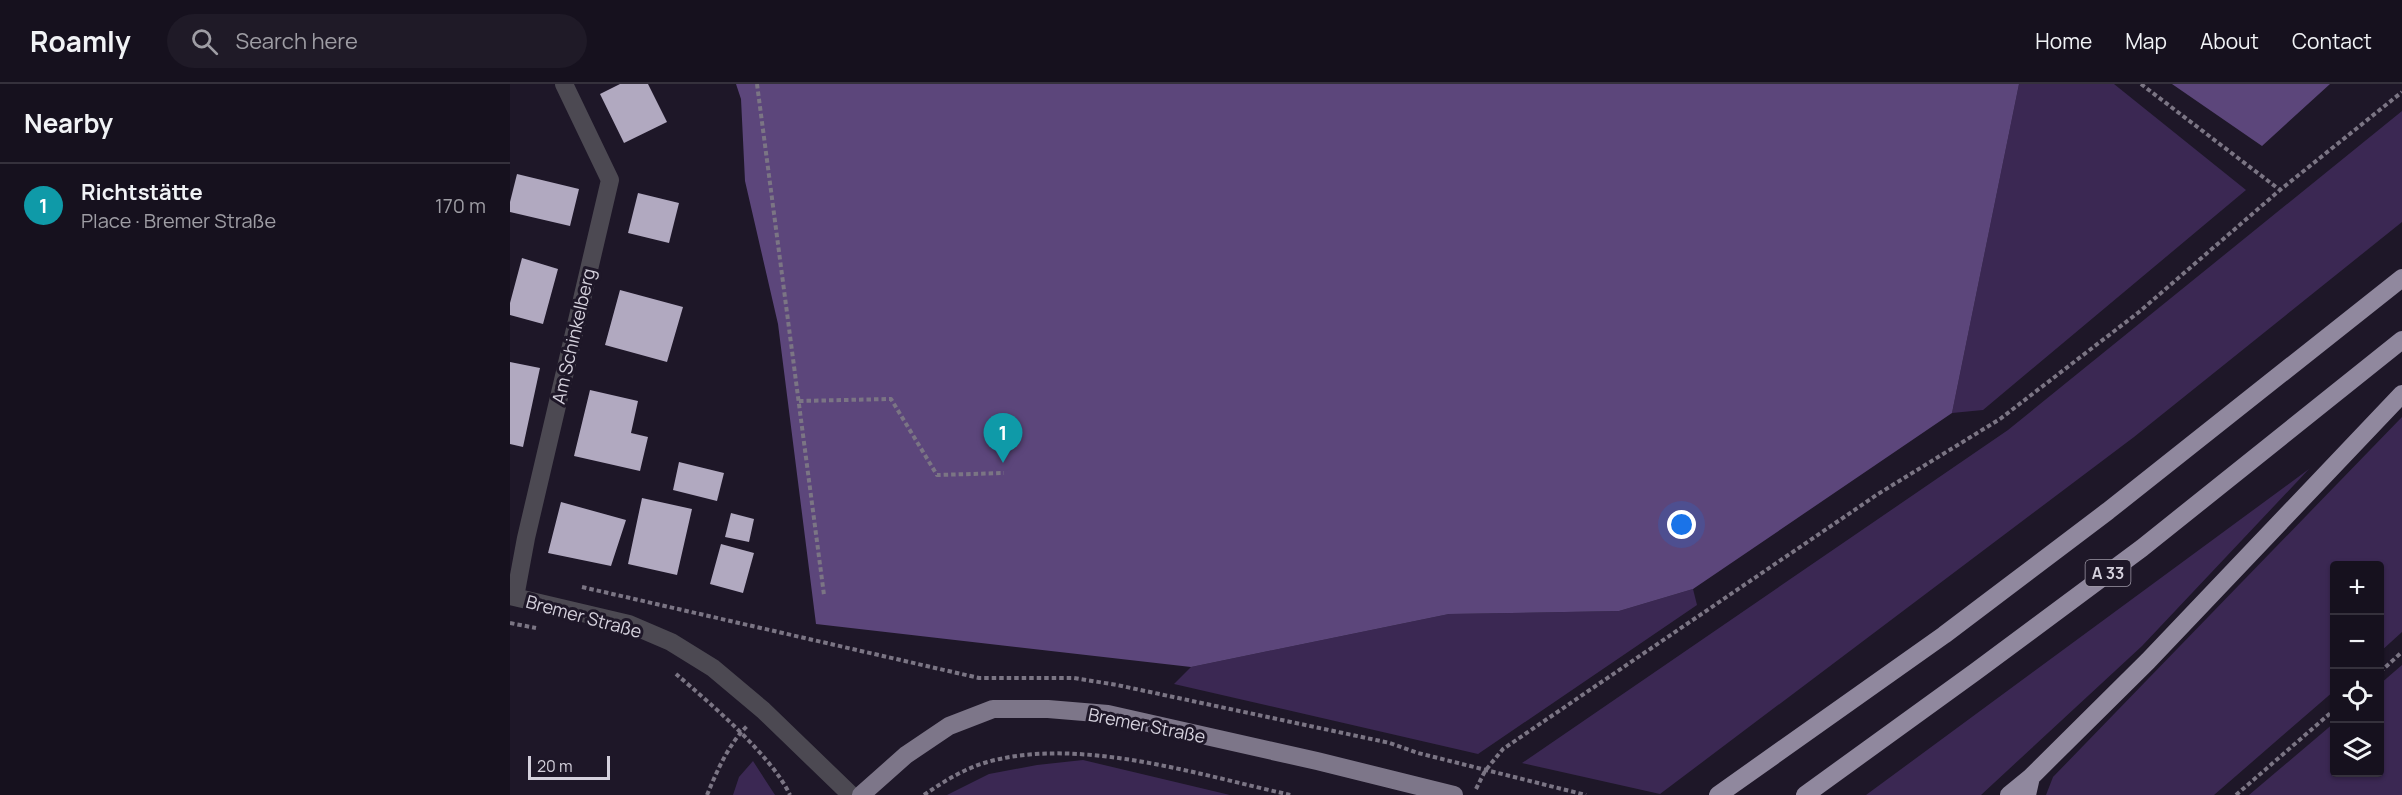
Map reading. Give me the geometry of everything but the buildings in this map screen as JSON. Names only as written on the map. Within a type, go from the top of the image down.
[{"type":"highway","name":"A 33","points":[[1719,795],[1944,635],[2108,511],[2402,278]]},
{"type":"highway","name":"A 33","points":[[1805,795],[2142,548],[2402,340]]},
{"type":"highway","points":[[2009,795],[2031,777],[2148,661],[2402,394]]},
{"type":"highway","points":[[2027,795],[2031,777]]},
{"type":"main road","name":"Bremer Straße","points":[[861,795],[906,754],[949,726],[993,709],[1048,709],[1108,714],[1317,761],[1454,795]]},
{"type":"street","name":"Am Schinkelberg","points":[[512,597],[610,180],[564,84]]},
{"type":"street","name":"Bremer Straße","points":[[512,597],[628,624],[671,642],[713,668],[763,711],[851,795]]},
{"type":"path","points":[[757,84],[824,594]]},
{"type":"path","points":[[2141,84],[2280,190]]},
{"type":"path","points":[[1473,795],[1485,771],[1503,749],[1878,494],[2000,419],[2139,312],[2280,190],[2402,92]]},
{"type":"path","points":[[799,401],[891,399],[937,474],[1004,473]]},
{"type":"path","points":[[577,586],[979,678],[1074,678],[1117,685],[1390,743],[1485,771],[1586,795]]},
{"type":"path","points":[[510,623],[545,630]]},
{"type":"path","points":[[2382,669],[2402,652]]},
{"type":"path","points":[[674,673],[740,733],[784,781],[790,795]]},
{"type":"path","points":[[706,795],[719,765],[740,733],[763,711]]},
{"type":"path","points":[[2236,795],[2330,713]]},
{"type":"path","points":[[924,795],[947,778],[984,763],[1032,754],[1081,754],[1149,764],[1291,795]]},
{"type":"shaded area","points":[[736,84],[2019,84],[1952,413],[1693,589],[1619,611],[1449,614],[1191,667],[816,624],[778,324],[745,181],[741,99]]},
{"type":"shaded area","points":[[2019,84],[2114,84],[2246,190],[1983,410],[1952,413]]},
{"type":"shaded area","points":[[2172,84],[2330,84],[2262,146]]},
{"type":"shaded area","points":[[2402,111],[2402,222],[2134,437],[1660,794],[1522,763],[2008,430]]},
{"type":"shaded area","points":[[2402,417],[2402,632],[2384,648],[2384,561],[2330,561],[2330,694],[2214,795],[2046,795],[2053,777]]},
{"type":"shaded area","points":[[2309,469],[2142,646],[1981,795],[1866,795]]},
{"type":"shaded area","points":[[1693,589],[1697,605],[1478,754],[1174,684],[1191,667],[1449,614],[1619,611]]},
{"type":"shaded area","points":[[2402,665],[2402,795],[2249,795],[2330,726],[2330,777],[2384,777],[2384,681]]},
{"type":"shaded area","points":[[1083,760],[1230,795],[947,795],[989,774],[1037,765]]},
{"type":"shaded area","points":[[753,761],[775,795],[733,795],[739,777]]},
{"type":"place","name":"Richtstätte","points":[[1003,463]]}]
